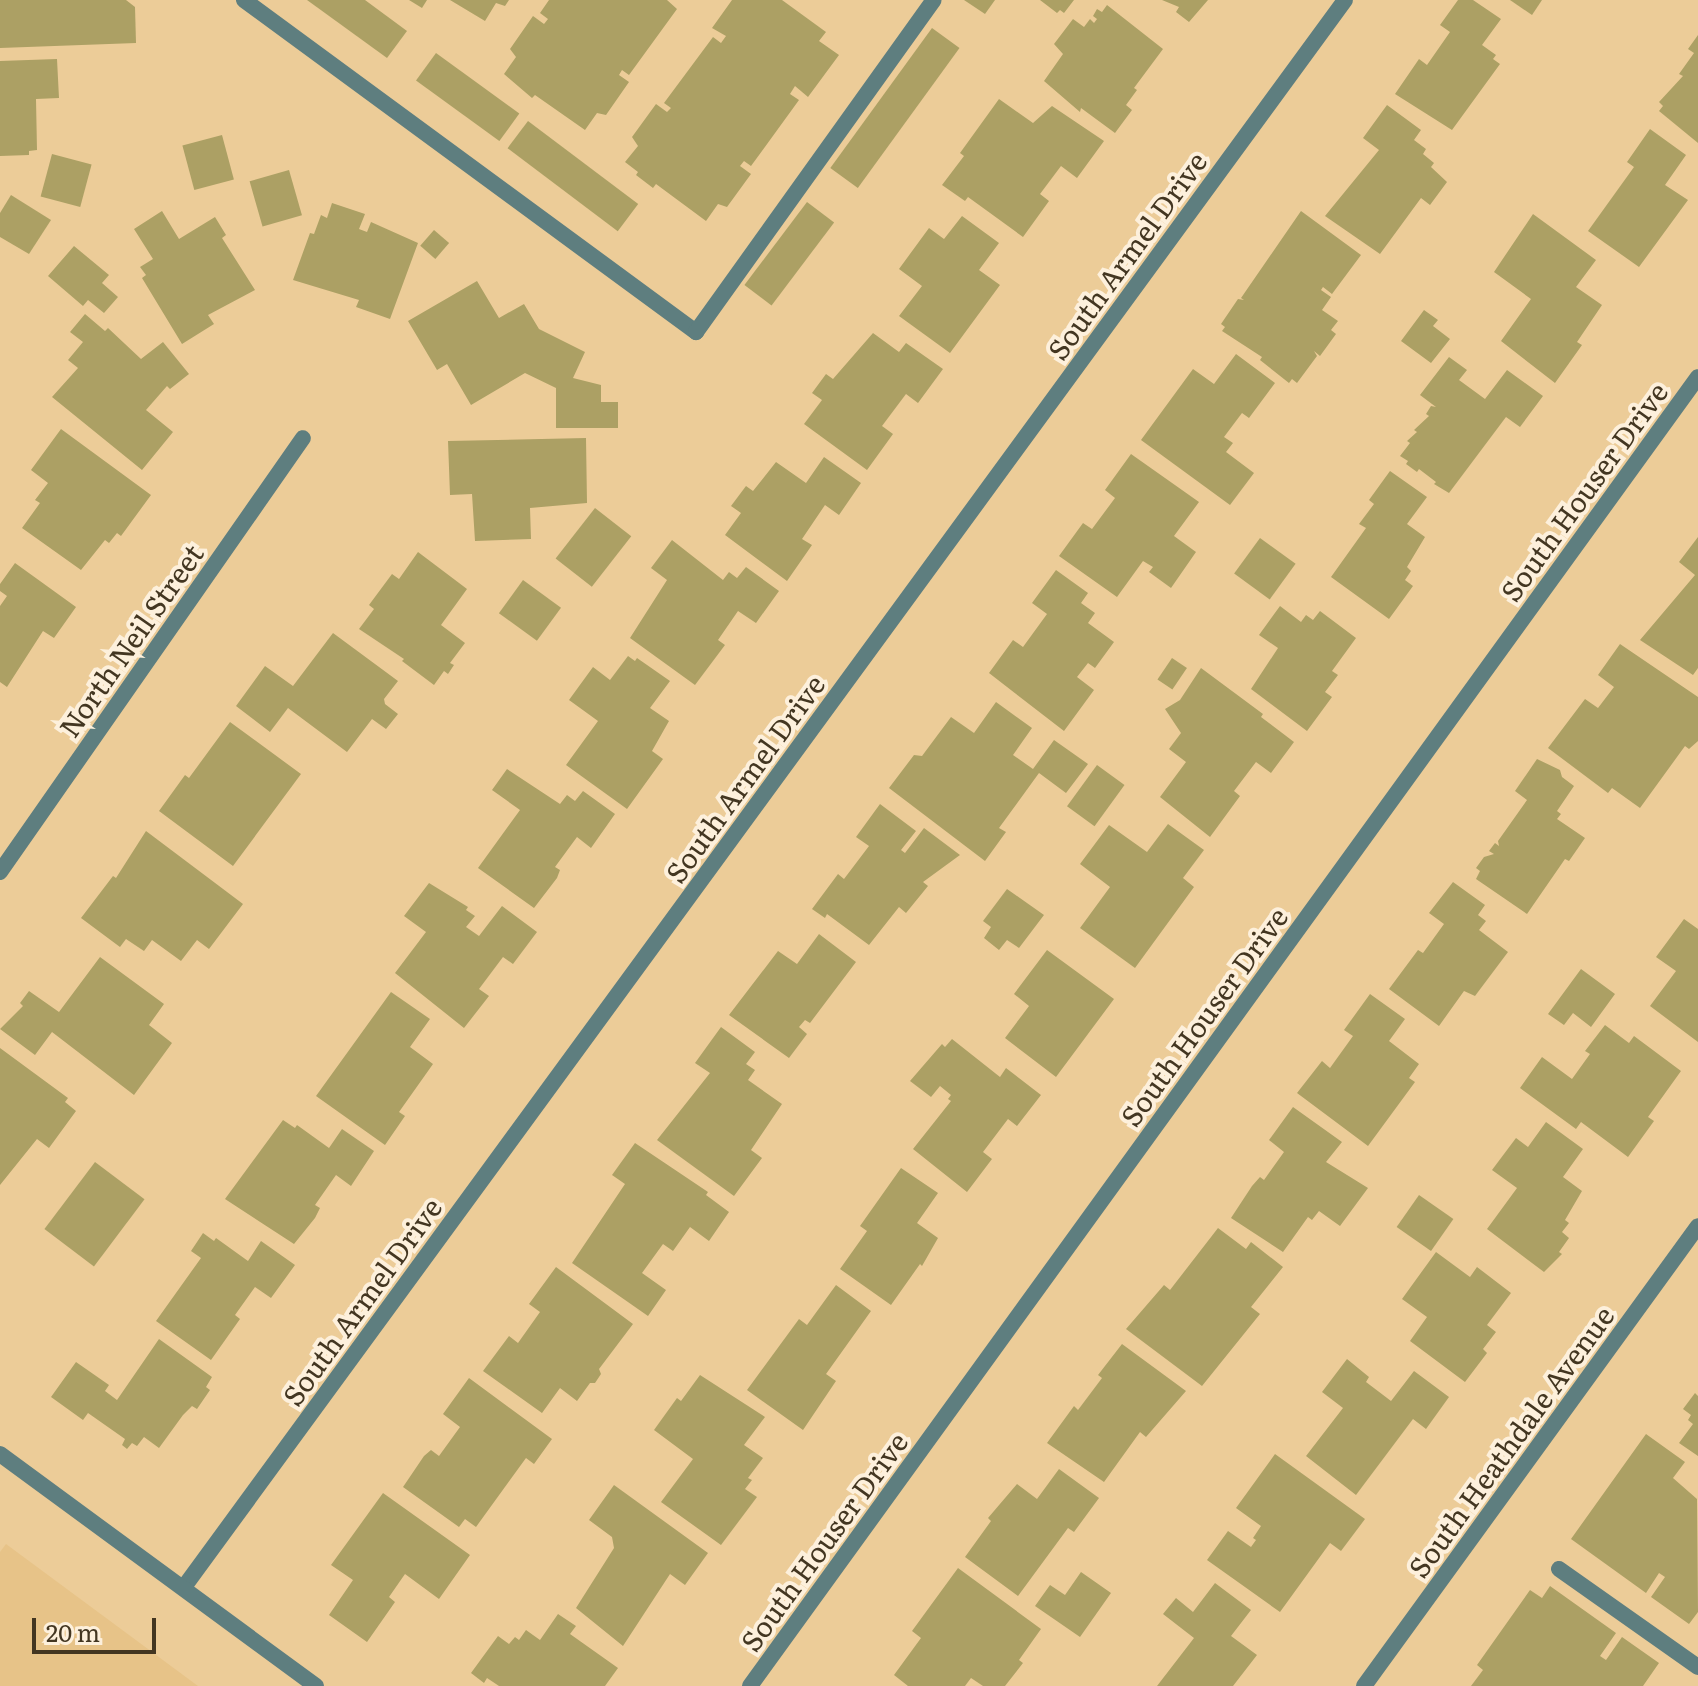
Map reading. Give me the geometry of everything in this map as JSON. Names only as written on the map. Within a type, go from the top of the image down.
[{"type":"street","points":[[244,0],[696,332],[934,0]]},
{"type":"street","name":"South Armel Drive","points":[[184,1587],[1345,0]]},
{"type":"street","name":"South Houser Drive","points":[[750,1686],[1698,377]]},
{"type":"street","name":"North Neil Street","points":[[0,872],[303,438]]},
{"type":"street","name":"South Heathdale Avenue","points":[[1364,1686],[1698,1226]]},
{"type":"street","points":[[0,1454],[316,1686]]},
{"type":"street","points":[[1559,1569],[1698,1667]]},
{"type":"shaded area","points":[[6,1544],[198,1686],[0,1686],[0,1552]]},
{"type":"building","points":[[0,0],[126,0],[135,7],[136,43],[0,48]]},
{"type":"building","points":[[307,0],[365,0],[407,31],[387,58]]},
{"type":"building","points":[[409,0],[427,0],[422,8]]},
{"type":"building","points":[[450,0],[509,0],[505,6],[496,3],[485,21]]},
{"type":"building","points":[[549,0],[667,0],[677,9],[629,75],[622,70],[619,75],[629,82],[606,115],[597,113],[585,130],[535,95],[532,98],[504,74],[516,57],[510,49],[533,16],[544,24],[548,19],[540,13]]},
{"type":"building","points":[[732,0],[782,0],[826,32],[819,41],[839,55],[808,97],[795,86],[790,94],[799,100],[751,166],[744,161],[740,166],[751,174],[727,207],[718,204],[706,221],[656,184],[653,188],[625,162],[638,146],[632,137],[656,104],[667,112],[671,108],[664,103],[713,37],[721,43],[726,36],[712,28]]},
{"type":"building","points":[[964,0],[995,0],[985,14]]},
{"type":"building","points":[[1040,0],[1074,0],[1064,13],[1060,10],[1057,13]]},
{"type":"building","points":[[1162,0],[1208,0],[1189,22],[1176,12],[1179,7]]},
{"type":"building","points":[[1458,0],[1473,0],[1501,19],[1482,45],[1496,55],[1493,59],[1500,64],[1452,130],[1395,94],[1419,59],[1427,65],[1450,32],[1440,25]]},
{"type":"building","points":[[1510,0],[1542,0],[1532,15]]},
{"type":"building","points":[[1107,5],[1163,49],[1134,88],[1137,90],[1126,105],[1132,110],[1115,133],[1081,108],[1080,112],[1044,81],[1063,54],[1054,44],[1073,19],[1084,27],[1090,19],[1094,23],[1097,19],[1093,16],[1097,9],[1102,12]]},
{"type":"building","points":[[932,28],[960,48],[858,188],[830,168]]},
{"type":"building","points":[[1698,35],[1698,143],[1659,111],[1663,106],[1659,102],[1683,76],[1679,74],[1694,53],[1688,49]]},
{"type":"building","points":[[436,53],[519,114],[499,141],[416,81]]},
{"type":"building","points":[[57,59],[59,98],[36,99],[37,150],[29,151],[29,155],[0,156],[0,61]]},
{"type":"building","points":[[999,99],[1033,123],[1052,106],[1104,141],[1077,178],[1061,166],[1040,194],[1049,201],[1023,237],[968,197],[965,201],[942,185],[964,156],[960,153]]},
{"type":"building","points":[[1387,105],[1421,130],[1414,140],[1426,149],[1423,154],[1434,163],[1431,167],[1447,182],[1430,205],[1421,198],[1380,254],[1325,216],[1379,150],[1363,138]]},
{"type":"building","points":[[528,121],[638,204],[618,231],[508,148]]},
{"type":"building","points":[[1650,129],[1686,155],[1665,185],[1688,200],[1639,267],[1588,231],[1634,167],[1627,162]]},
{"type":"building","points":[[222,135],[234,179],[194,190],[182,146]]},
{"type":"building","points":[[52,154],[92,165],[80,207],[41,197]]},
{"type":"building","points":[[289,170],[302,215],[263,226],[250,181]]},
{"type":"building","points":[[11,195],[51,220],[29,254],[0,237],[0,213]]},
{"type":"building","points":[[807,202],[834,222],[772,306],[744,285]]},
{"type":"building","points":[[332,203],[365,214],[359,229],[367,232],[371,222],[418,243],[390,319],[356,307],[359,300],[293,280],[310,233],[314,234],[321,215],[327,218]]},
{"type":"building","points":[[162,211],[179,239],[215,217],[226,235],[222,238],[255,290],[208,315],[214,324],[182,344],[142,278],[146,275],[140,267],[153,259],[134,229]]},
{"type":"building","points":[[1301,211],[1361,255],[1332,294],[1323,287],[1321,290],[1331,297],[1322,310],[1338,321],[1331,330],[1336,334],[1320,356],[1314,351],[1317,356],[1297,383],[1292,379],[1289,383],[1260,360],[1262,357],[1222,331],[1225,327],[1221,324],[1238,299],[1244,300],[1241,298]]},
{"type":"building","points":[[1533,214],[1596,260],[1576,287],[1602,305],[1577,342],[1582,345],[1555,383],[1501,341],[1531,299],[1494,272]]},
{"type":"building","points":[[962,216],[999,243],[979,270],[1000,285],[950,353],[899,316],[922,286],[899,269],[929,228],[944,239]]},
{"type":"building","points":[[434,230],[449,243],[435,259],[420,246]]},
{"type":"building","points":[[74,246],[109,275],[102,283],[118,297],[104,313],[88,300],[83,306],[48,276]]},
{"type":"building","points":[[477,281],[499,318],[524,304],[539,329],[585,352],[573,378],[601,385],[601,402],[618,402],[618,428],[556,428],[556,388],[525,373],[471,405],[447,364],[437,370],[408,321]]},
{"type":"building","points":[[1424,310],[1438,320],[1433,326],[1450,339],[1431,363],[1401,341]]},
{"type":"building","points":[[85,314],[105,331],[108,328],[141,359],[163,342],[189,374],[170,389],[167,386],[146,410],[173,432],[142,470],[52,397],[78,368],[68,360],[83,342],[70,332]]},
{"type":"building","points":[[873,333],[899,352],[906,343],[943,369],[918,403],[906,394],[882,426],[893,434],[867,470],[804,424],[822,400],[812,393],[826,374],[833,379]]},
{"type":"building","points":[[1236,354],[1275,383],[1249,418],[1242,413],[1224,437],[1233,443],[1226,452],[1254,473],[1230,505],[1141,440],[1193,369],[1214,384]]},
{"type":"building","points":[[1449,357],[1467,370],[1459,380],[1485,399],[1507,370],[1543,396],[1520,427],[1506,417],[1449,493],[1419,469],[1417,472],[1406,464],[1408,461],[1400,456],[1410,443],[1407,441],[1417,432],[1414,430],[1429,416],[1426,414],[1431,406],[1436,407],[1420,395]]},
{"type":"building","points":[[61,429],[151,495],[121,536],[117,533],[109,543],[105,540],[81,570],[22,528],[40,503],[35,500],[48,483],[31,470]]},
{"type":"building","points":[[586,438],[587,503],[530,508],[531,539],[475,541],[472,494],[450,495],[448,441]]},
{"type":"building","points":[[1131,454],[1199,502],[1174,536],[1196,552],[1171,588],[1149,572],[1153,567],[1143,561],[1117,597],[1059,556],[1083,523],[1092,529],[1115,498],[1105,490]]},
{"type":"building","points":[[824,457],[861,483],[839,515],[825,505],[802,539],[812,545],[787,581],[725,535],[741,513],[731,506],[746,486],[753,491],[776,462],[806,483]]},
{"type":"building","points":[[1390,471],[1427,497],[1407,524],[1425,537],[1407,567],[1411,571],[1405,580],[1413,586],[1389,619],[1331,577],[1366,528],[1359,524],[1374,504],[1369,500]]},
{"type":"building","points":[[595,508],[631,536],[592,587],[556,558]]},
{"type":"building","points":[[1698,537],[1698,668],[1693,675],[1640,640],[1695,575],[1679,562]]},
{"type":"building","points":[[1260,538],[1296,564],[1270,599],[1234,574]]},
{"type":"building","points":[[672,540],[723,580],[729,572],[737,578],[746,567],[779,591],[756,623],[738,611],[718,640],[725,645],[695,685],[630,638],[667,580],[651,568]]},
{"type":"building","points":[[418,552],[467,589],[441,625],[465,643],[450,663],[454,665],[448,674],[444,671],[434,685],[402,661],[404,659],[359,629],[374,609],[369,605],[392,574],[399,579]]},
{"type":"building","points":[[15,563],[76,607],[54,638],[43,631],[7,687],[0,682],[0,606],[7,596],[0,591],[0,584]]},
{"type":"building","points":[[1056,570],[1088,593],[1081,603],[1095,613],[1088,623],[1114,642],[1095,668],[1088,663],[1077,677],[1094,690],[1064,731],[989,673],[1013,640],[1023,647],[1047,614],[1032,603]]},
{"type":"building","points":[[523,580],[561,608],[537,641],[499,613]]},
{"type":"building","points":[[1280,606],[1301,622],[1306,615],[1313,620],[1320,611],[1356,638],[1332,671],[1338,675],[1325,692],[1332,697],[1307,731],[1251,689],[1278,648],[1259,635]]},
{"type":"building","points":[[333,633],[398,681],[384,699],[385,704],[398,714],[386,729],[372,719],[347,752],[288,708],[270,732],[236,706],[265,666],[293,686]]},
{"type":"building","points":[[1620,644],[1698,697],[1698,741],[1689,749],[1685,746],[1640,808],[1612,788],[1608,793],[1548,748],[1585,699],[1598,708],[1614,687],[1598,675]]},
{"type":"building","points":[[628,656],[635,661],[637,658],[670,681],[650,708],[669,721],[652,751],[663,759],[627,809],[566,765],[598,721],[569,700],[593,667],[610,680]]},
{"type":"building","points":[[1172,658],[1187,668],[1172,690],[1157,680]]},
{"type":"building","points":[[1201,668],[1263,714],[1261,717],[1294,742],[1271,773],[1256,762],[1234,791],[1240,796],[1210,837],[1160,797],[1186,762],[1169,749],[1181,733],[1165,709],[1180,700]]},
{"type":"building","points":[[996,702],[1032,728],[1013,755],[1033,769],[1054,740],[1088,764],[1066,793],[1039,773],[999,828],[1006,832],[985,861],[889,788],[914,755],[922,756],[951,717],[974,733]]},
{"type":"building","points":[[230,722],[301,774],[233,866],[159,811],[185,775],[189,778]]},
{"type":"building","points":[[1537,759],[1560,770],[1562,777],[1574,786],[1557,811],[1561,814],[1557,819],[1585,838],[1569,861],[1565,859],[1527,914],[1476,879],[1480,871],[1476,868],[1484,857],[1494,854],[1489,851],[1495,843],[1499,846],[1498,841],[1527,800],[1515,791]]},
{"type":"building","points":[[1097,765],[1125,785],[1095,826],[1067,806]]},
{"type":"building","points":[[507,769],[560,804],[567,795],[575,801],[583,791],[615,814],[591,848],[577,837],[555,867],[560,870],[557,878],[534,908],[478,868],[520,810],[492,790]]},
{"type":"building","points":[[880,804],[916,831],[901,850],[905,853],[924,828],[960,855],[923,882],[928,886],[906,913],[899,907],[869,945],[827,914],[825,918],[812,909],[838,874],[844,879],[869,846],[856,837]]},
{"type":"building","points":[[1168,824],[1204,850],[1183,878],[1194,887],[1135,968],[1080,928],[1110,887],[1080,864],[1109,825],[1147,852]]},
{"type":"building","points":[[146,831],[243,904],[209,949],[197,940],[181,961],[152,940],[144,951],[126,939],[120,947],[81,918],[113,876],[116,878]]},
{"type":"building","points":[[1453,882],[1485,905],[1478,915],[1486,921],[1479,930],[1508,952],[1475,996],[1464,991],[1439,1026],[1389,989],[1418,950],[1423,953],[1444,924],[1429,913]]},
{"type":"building","points":[[429,883],[468,907],[466,910],[475,916],[466,927],[479,936],[502,906],[537,932],[513,964],[503,957],[479,989],[489,996],[464,1028],[395,973],[426,932],[404,916]]},
{"type":"building","points":[[1007,889],[1044,915],[1019,948],[1007,940],[999,950],[984,938],[991,927],[983,921]]},
{"type":"building","points":[[1684,919],[1698,929],[1698,1042],[1650,1006],[1676,971],[1656,957]]},
{"type":"building","points":[[819,934],[856,962],[810,1023],[805,1020],[799,1027],[807,1034],[789,1058],[729,1015],[778,951],[797,964]]},
{"type":"building","points":[[1047,950],[1114,999],[1056,1077],[1005,1038],[1029,1006],[1014,994]]},
{"type":"building","points":[[100,957],[164,1004],[149,1025],[172,1043],[134,1095],[52,1032],[35,1055],[0,1029],[23,1006],[20,1003],[29,991],[59,1012]]},
{"type":"building","points":[[1581,969],[1615,994],[1591,1027],[1573,1013],[1564,1025],[1548,1014]]},
{"type":"building","points":[[391,992],[430,1019],[410,1047],[433,1064],[399,1112],[405,1116],[385,1145],[316,1096]]},
{"type":"building","points":[[1370,994],[1405,1019],[1389,1041],[1419,1064],[1409,1078],[1415,1082],[1368,1146],[1297,1093],[1322,1061],[1330,1068],[1353,1036],[1344,1030]]},
{"type":"building","points":[[1605,1025],[1629,1043],[1634,1036],[1681,1071],[1648,1117],[1654,1121],[1628,1157],[1581,1122],[1576,1129],[1520,1088],[1542,1057],[1572,1079],[1590,1054],[1585,1051]]},
{"type":"building","points":[[721,1027],[755,1052],[746,1064],[755,1070],[748,1080],[782,1104],[751,1150],[762,1158],[734,1196],[657,1140],[710,1073],[695,1063]]},
{"type":"building","points":[[952,1039],[1000,1077],[1006,1068],[1041,1095],[1017,1126],[1008,1119],[983,1152],[992,1159],[967,1192],[913,1149],[951,1101],[948,1099],[951,1095],[940,1086],[931,1097],[910,1081],[942,1044],[945,1047]]},
{"type":"building","points":[[0,1048],[68,1098],[65,1102],[76,1111],[49,1148],[37,1139],[0,1185]]},
{"type":"building","points":[[1293,1107],[1342,1142],[1326,1162],[1368,1188],[1340,1226],[1319,1211],[1312,1220],[1308,1217],[1283,1252],[1231,1218],[1252,1186],[1260,1177],[1264,1180],[1284,1152],[1269,1140]]},
{"type":"building","points":[[283,1120],[295,1128],[297,1125],[329,1148],[342,1129],[374,1151],[351,1186],[336,1175],[315,1205],[320,1208],[315,1218],[294,1244],[225,1199]]},
{"type":"building","points":[[1546,1122],[1583,1149],[1563,1177],[1582,1191],[1565,1220],[1569,1223],[1562,1232],[1569,1238],[1559,1252],[1562,1254],[1544,1272],[1487,1229],[1517,1188],[1492,1170],[1516,1138],[1528,1147]]},
{"type":"building","points":[[635,1143],[708,1192],[706,1195],[729,1212],[709,1241],[690,1227],[673,1251],[663,1244],[642,1273],[666,1290],[648,1316],[572,1263],[625,1184],[612,1175]]},
{"type":"building","points":[[95,1162],[145,1199],[94,1266],[44,1229]]},
{"type":"building","points":[[901,1168],[938,1193],[917,1223],[938,1238],[922,1266],[920,1264],[891,1305],[840,1269],[867,1231],[860,1226]]},
{"type":"building","points":[[1419,1195],[1453,1219],[1431,1251],[1397,1227]]},
{"type":"building","points":[[1218,1228],[1246,1249],[1251,1242],[1283,1267],[1251,1307],[1260,1314],[1202,1386],[1126,1329],[1164,1285],[1170,1290]]},
{"type":"building","points":[[203,1233],[214,1241],[216,1238],[248,1261],[261,1241],[295,1265],[271,1298],[255,1287],[235,1315],[240,1319],[211,1360],[156,1321],[201,1258],[191,1251]]},
{"type":"building","points":[[1436,1252],[1470,1277],[1477,1267],[1511,1293],[1487,1325],[1496,1332],[1483,1349],[1487,1353],[1465,1382],[1410,1341],[1427,1317],[1402,1299]]},
{"type":"building","points":[[556,1267],[633,1324],[599,1369],[601,1374],[595,1383],[590,1383],[577,1401],[560,1388],[542,1413],[483,1371],[509,1336],[518,1343],[540,1312],[529,1304]]},
{"type":"building","points":[[836,1285],[871,1311],[826,1374],[836,1381],[803,1430],[747,1390],[799,1319],[807,1325]]},
{"type":"building","points":[[159,1339],[212,1377],[206,1387],[210,1390],[197,1409],[192,1406],[183,1415],[159,1448],[144,1437],[137,1446],[132,1443],[127,1449],[122,1445],[125,1439],[88,1413],[83,1420],[51,1397],[76,1362],[109,1385],[105,1391],[117,1400]]},
{"type":"building","points":[[1122,1344],[1186,1391],[1146,1437],[1140,1432],[1104,1482],[1047,1443],[1074,1406],[1078,1410],[1102,1378],[1098,1375]]},
{"type":"building","points":[[1347,1359],[1369,1377],[1366,1382],[1391,1401],[1414,1371],[1449,1397],[1426,1429],[1413,1419],[1356,1495],[1306,1456],[1343,1408],[1322,1392]]},
{"type":"building","points":[[700,1375],[765,1417],[744,1445],[763,1458],[748,1478],[752,1480],[745,1489],[757,1497],[721,1545],[661,1502],[693,1459],[654,1430],[677,1398],[681,1401]]},
{"type":"building","points":[[469,1378],[552,1439],[534,1464],[526,1458],[476,1527],[465,1519],[459,1527],[403,1487],[424,1456],[431,1450],[439,1456],[460,1427],[443,1414]]},
{"type":"building","points":[[1695,1393],[1698,1396],[1698,1456],[1679,1443],[1693,1424],[1688,1420],[1691,1415],[1683,1409]]},
{"type":"building","points":[[1646,1434],[1685,1462],[1673,1478],[1697,1499],[1698,1612],[1689,1624],[1651,1597],[1665,1577],[1659,1573],[1646,1593],[1571,1539]]},
{"type":"building","points":[[1275,1454],[1365,1519],[1341,1551],[1330,1543],[1280,1612],[1207,1560],[1228,1531],[1251,1547],[1256,1540],[1253,1538],[1261,1526],[1236,1508]]},
{"type":"building","points":[[1059,1469],[1099,1498],[1074,1532],[1068,1528],[1018,1596],[965,1557],[991,1521],[988,1518],[1017,1484],[1037,1499]]},
{"type":"building","points":[[614,1485],[708,1553],[685,1585],[670,1574],[623,1646],[576,1608],[614,1548],[612,1537],[589,1520]]},
{"type":"building","points":[[383,1493],[470,1555],[439,1599],[405,1574],[389,1597],[395,1602],[367,1642],[329,1615],[353,1580],[331,1565]]},
{"type":"building","points":[[958,1568],[1041,1629],[1019,1660],[1023,1663],[1005,1686],[983,1686],[971,1678],[965,1686],[908,1686],[894,1675],[921,1638],[912,1631]]},
{"type":"building","points":[[1081,1572],[1111,1593],[1080,1637],[1035,1606],[1050,1585],[1065,1595]]},
{"type":"building","points":[[1215,1583],[1251,1610],[1231,1636],[1257,1655],[1233,1686],[1157,1686],[1194,1638],[1163,1614],[1176,1598],[1193,1612]]},
{"type":"building","points":[[1550,1586],[1616,1633],[1600,1656],[1606,1660],[1622,1637],[1659,1663],[1643,1686],[1471,1686],[1483,1670],[1477,1665],[1530,1590],[1542,1598]]},
{"type":"building","points":[[558,1614],[576,1626],[570,1634],[618,1668],[605,1686],[499,1686],[487,1678],[484,1683],[471,1673],[498,1636],[509,1644],[515,1637],[519,1640],[526,1630],[540,1640]]}]
